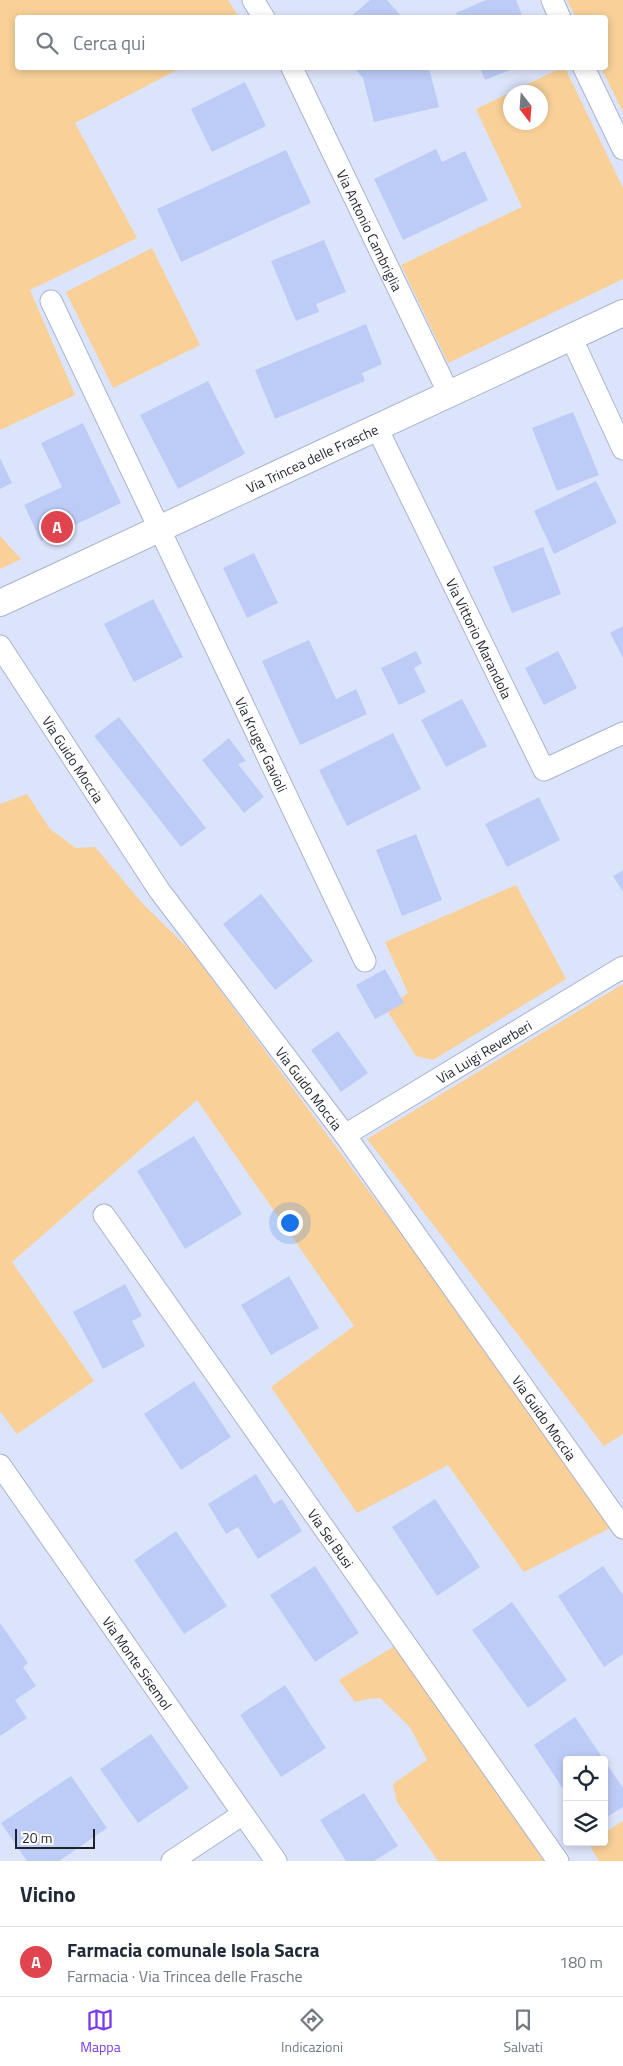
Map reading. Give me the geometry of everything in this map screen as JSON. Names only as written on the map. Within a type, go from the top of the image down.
[{"type":"street","points":[[253,0],[262,15]]},
{"type":"street","points":[[552,0],[559,15]]},
{"type":"street","name":"Via Antonio Cambriglia","points":[[293,70],[449,394]]},
{"type":"street","points":[[585,70],[623,150]]},
{"type":"street","name":"Via Kruger Gavioli","points":[[51,301],[365,961]]},
{"type":"street","name":"Via Trincea delle Frasche","points":[[0,603],[623,313]]},
{"type":"street","points":[[571,337],[623,449]]},
{"type":"street","name":"Via Vittorio Marandola","points":[[376,428],[544,770],[623,733]]},
{"type":"street","name":"Via Guido Moccia","points":[[0,646],[159,890],[346,1135],[623,1528]]},
{"type":"street","name":"Via Luigi Reverberi","points":[[346,1135],[623,967]]},
{"type":"street","name":"Via Sei Busi","points":[[104,1215],[558,1861]]},
{"type":"street","name":"Via Monte Sisemol","points":[[0,1465],[276,1861]]},
{"type":"street","points":[[172,1861],[243,1814]]},
{"type":"shaded area","points":[[0,0],[228,0],[238,15],[15,15],[15,70],[177,70],[75,123],[137,238],[30,290],[75,395],[0,430]]},
{"type":"shaded area","points":[[567,0],[623,0],[623,112],[602,70],[608,70],[608,15],[575,15]]},
{"type":"shaded area","points":[[557,70],[566,70],[623,188],[623,279],[448,363],[401,265],[522,207],[476,109],[503,96],[503,130],[548,130],[548,85],[526,85]]},
{"type":"shaded area","points":[[152,248],[200,345],[113,388],[66,292]]},
{"type":"shaded area","points":[[0,536],[21,559],[0,569]]},
{"type":"shaded area","points":[[27,794],[50,829],[76,848],[95,847],[142,903],[192,952],[365,1186],[522,1392],[614,1526],[524,1572],[448,1465],[357,1513],[271,1387],[354,1326],[197,1100],[12,1262],[94,1381],[17,1434],[0,1411],[0,804]]},
{"type":"shaded area","points":[[516,885],[566,979],[433,1060],[416,1056],[386,1009],[408,993],[385,942]]},
{"type":"shaded area","points":[[623,984],[623,1434],[604,1446],[367,1139]]},
{"type":"shaded area","points":[[408,1638],[552,1861],[438,1861],[397,1802],[393,1784],[427,1760],[410,1727],[380,1698],[355,1702],[339,1680]]},
{"type":"shaded area","points":[[623,1821],[623,1861],[599,1861],[592,1850],[591,1846],[608,1846],[608,1830]]},
{"type":"building","points":[[370,0],[387,0],[400,15],[352,15]]},
{"type":"building","points":[[486,0],[516,0],[522,15],[457,15],[456,13]]},
{"type":"building","points":[[356,70],[430,70],[439,107],[374,122],[363,78]]},
{"type":"building","points":[[481,70],[510,70],[485,80]]},
{"type":"building","points":[[245,82],[266,126],[212,152],[191,109]]},
{"type":"building","points":[[436,149],[442,162],[465,151],[488,200],[403,240],[374,179]]},
{"type":"building","points":[[286,150],[311,203],[181,262],[157,209]]},
{"type":"building","points":[[324,240],[346,292],[316,304],[319,312],[296,321],[271,261]]},
{"type":"building","points":[[366,324],[382,364],[362,373],[365,381],[275,419],[255,370]]},
{"type":"building","points":[[208,381],[245,454],[178,489],[140,415]]},
{"type":"building","points":[[573,412],[599,475],[557,491],[532,428]]},
{"type":"building","points":[[83,423],[121,503],[41,541],[24,505],[62,487],[41,443]]},
{"type":"building","points":[[0,458],[12,483],[0,489]]},
{"type":"building","points":[[596,481],[617,523],[554,554],[534,511]]},
{"type":"building","points":[[543,547],[561,594],[512,613],[493,567]]},
{"type":"building","points":[[254,553],[278,603],[247,618],[223,568]]},
{"type":"building","points":[[153,599],[183,657],[134,682],[104,624]]},
{"type":"building","points":[[623,626],[623,658],[610,633]]},
{"type":"building","points":[[309,640],[336,699],[356,689],[367,714],[300,745],[262,661]]},
{"type":"building","points":[[416,651],[422,663],[414,668],[426,692],[399,705],[381,668]]},
{"type":"building","points":[[558,651],[577,688],[544,705],[525,668]]},
{"type":"building","points":[[462,699],[487,746],[446,767],[421,720]]},
{"type":"building","points":[[119,717],[206,828],[181,847],[94,736]]},
{"type":"building","points":[[393,733],[421,789],[347,826],[319,770]]},
{"type":"building","points":[[229,738],[246,761],[238,764],[264,797],[244,813],[202,760]]},
{"type":"building","points":[[539,797],[560,840],[507,867],[485,824]]},
{"type":"building","points":[[416,834],[442,900],[402,916],[376,850]]},
{"type":"building","points":[[623,870],[623,892],[613,876]]},
{"type":"building","points":[[261,894],[313,961],[275,990],[223,924]]},
{"type":"building","points":[[385,969],[404,1003],[375,1019],[356,985]]},
{"type":"building","points":[[338,1031],[368,1073],[341,1092],[311,1050]]},
{"type":"building","points":[[194,1136],[242,1214],[185,1249],[137,1171]]},
{"type":"building","points":[[289,1276],[319,1328],[271,1355],[241,1305]]},
{"type":"building","points":[[125,1284],[142,1316],[132,1321],[145,1346],[103,1369],[73,1312]]},
{"type":"building","points":[[194,1381],[231,1437],[181,1470],[144,1414]]},
{"type":"building","points":[[256,1474],[274,1504],[282,1499],[302,1531],[258,1559],[238,1527],[226,1534],[208,1504]]},
{"type":"building","points":[[435,1499],[480,1567],[437,1596],[392,1527]]},
{"type":"building","points":[[176,1531],[227,1606],[184,1634],[134,1560]]},
{"type":"building","points":[[315,1566],[359,1633],[315,1662],[270,1595]]},
{"type":"building","points":[[603,1566],[623,1595],[623,1654],[604,1667],[558,1596]]},
{"type":"building","points":[[512,1602],[567,1680],[528,1708],[472,1630]]},
{"type":"building","points":[[0,1623],[28,1663],[23,1667],[36,1686],[15,1700],[27,1718],[0,1736]]},
{"type":"building","points":[[285,1685],[326,1748],[281,1777],[240,1715]]},
{"type":"building","points":[[575,1717],[601,1756],[563,1756],[563,1789],[534,1745]]},
{"type":"building","points":[[151,1734],[189,1788],[138,1823],[100,1769]]},
{"type":"building","points":[[608,1766],[623,1788],[623,1807],[608,1816]]},
{"type":"building","points":[[71,1776],[107,1828],[59,1861],[27,1861],[1,1823]]},
{"type":"building","points":[[364,1793],[398,1846],[374,1861],[346,1861],[320,1820]]},
{"type":"place","name":"Farmacia comunale Isola Sacra","points":[[57,527]]}]
